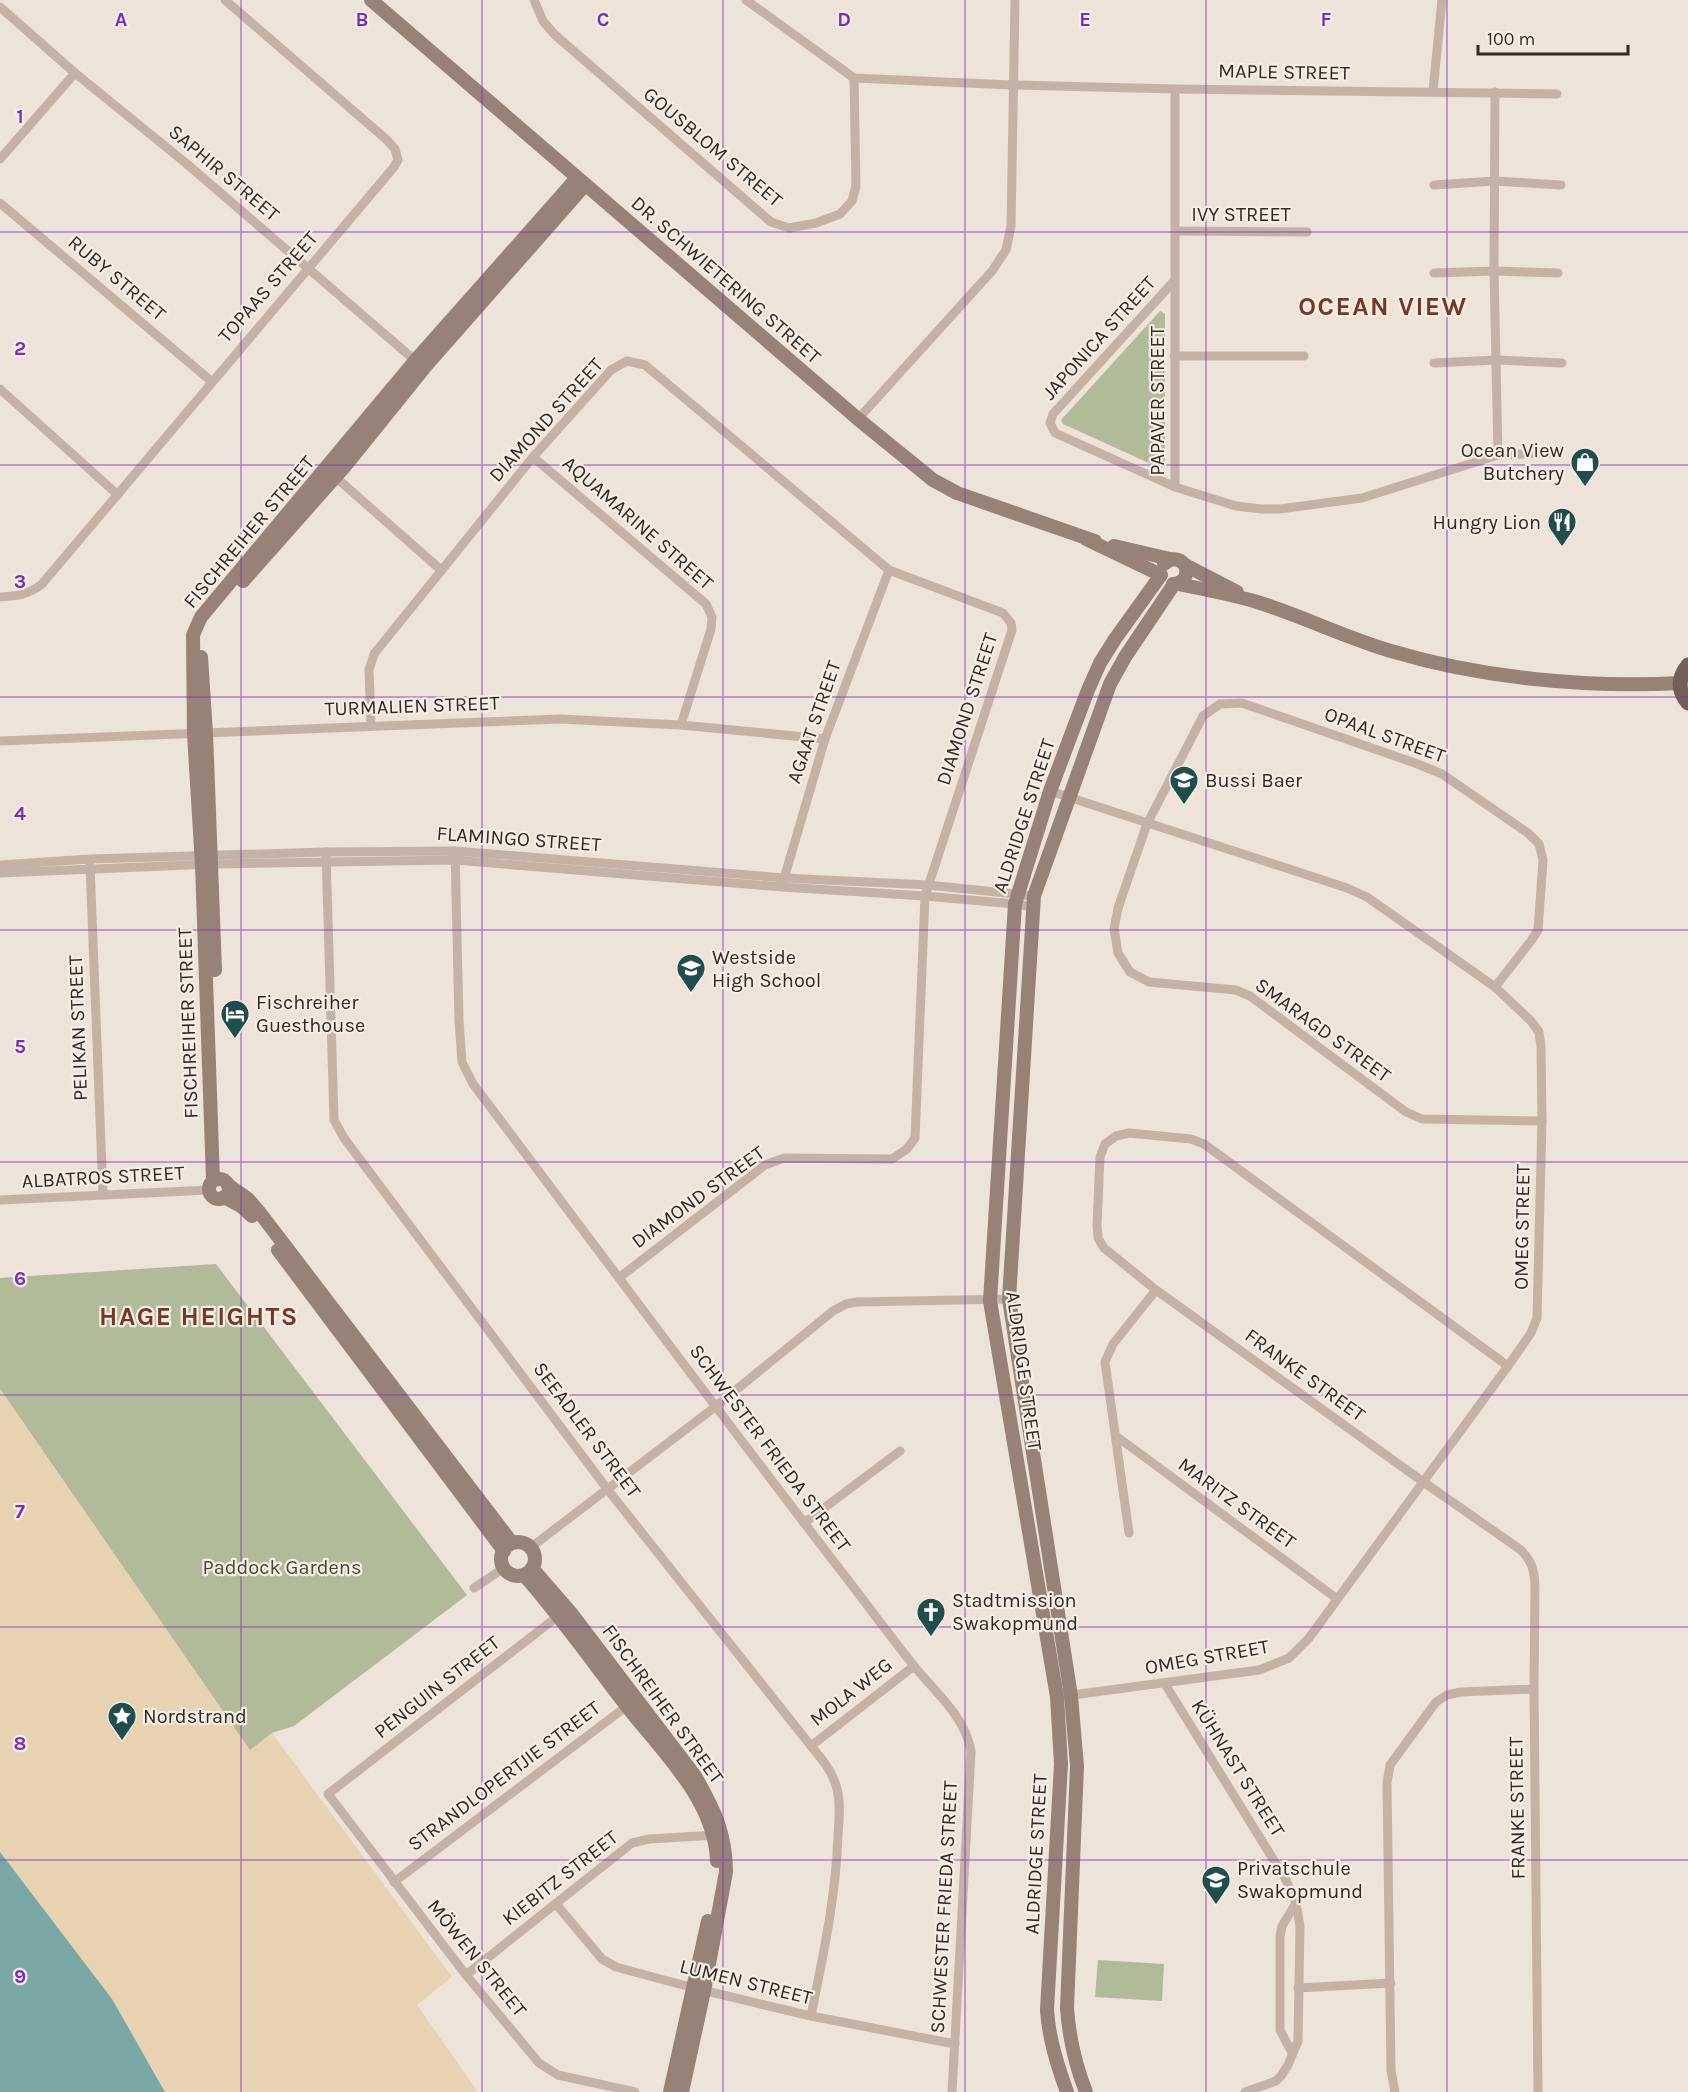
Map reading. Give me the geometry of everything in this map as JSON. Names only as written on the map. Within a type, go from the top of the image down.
[{"type":"main road","points":[[1688,665],[1681,675],[1680,683],[1680,691],[1688,703]]},
{"type":"street","name":"TOPAAS STREET","points":[[0,597],[20,596],[32,592],[42,584],[211,381],[394,167],[398,159],[395,149],[387,140],[225,0]]},
{"type":"street","name":"DR. SCHWIETERING STREET","points":[[370,0],[858,419],[933,480],[957,493],[1086,539],[1170,560]]},
{"type":"street","name":"GOUSBLOM STREET","points":[[534,0],[543,21],[554,34],[771,222],[789,228],[816,223],[840,214],[852,201],[856,186],[854,78]]},
{"type":"street","points":[[746,0],[854,78]]},
{"type":"street","points":[[858,419],[992,271],[1006,250],[1011,226],[1014,0]]},
{"type":"street","points":[[1433,91],[1442,0]]},
{"type":"street","name":"SAPHIR STREET","points":[[0,7],[419,364]]},
{"type":"street","points":[[0,159],[75,73]]},
{"type":"street","name":"MAPLE STREET","points":[[854,78],[1012,85],[1557,94]]},
{"type":"street","name":"PAPAVER STREET","points":[[1175,88],[1175,487],[1236,506],[1261,509],[1280,508],[1362,498],[1498,455],[1557,453]]},
{"type":"street","points":[[1495,92],[1494,271],[1498,455]]},
{"type":"street","points":[[1434,185],[1495,181],[1561,185]]},
{"type":"street","name":"FISCHREIHER STREET","points":[[219,1186],[200,733],[192,635],[201,617],[330,472],[419,364],[581,182]]},
{"type":"street","name":"RUBY STREET","points":[[0,203],[211,381]]},
{"type":"street","name":"IVY STREET","points":[[1175,231],[1307,232]]},
{"type":"street","points":[[1434,273],[1494,271],[1558,273]]},
{"type":"street","name":"JAPONICA STREET","points":[[1175,280],[1053,414],[1050,423],[1055,433],[1175,487]]},
{"type":"street","points":[[1174,356],[1304,356]]},
{"type":"street","points":[[1434,363],[1497,360],[1563,363]]},
{"type":"street","name":"DIAMOND STREET","points":[[371,726],[369,669],[374,654],[533,457],[611,370],[627,361],[645,365],[889,570],[1003,613],[1011,623],[1012,630],[928,885],[915,1138],[907,1149],[892,1159],[784,1158],[765,1166],[620,1277]]},
{"type":"street","points":[[0,389],[118,495]]},
{"type":"street","name":"AQUAMARINE STREET","points":[[533,457],[706,604],[712,617],[711,629],[681,725]]},
{"type":"street","points":[[330,472],[441,570]]},
{"type":"street","name":"DR. SCHWIETERING STREET","points":[[1086,539],[1161,575]]},
{"type":"street","points":[[1254,602],[1178,560],[1170,560],[1161,568],[1161,575],[1166,582],[1254,602],[1390,651],[1458,667],[1537,679],[1600,684],[1680,683]]},
{"type":"street","points":[[1176,584],[1185,578],[1185,565]]},
{"type":"street","name":"AGAAT STREET","points":[[783,883],[825,739],[889,570]]},
{"type":"street","name":"ALDRIDGE STREET","points":[[1086,2092],[1074,2060],[1068,2034],[1067,2008],[1077,1766],[990,1301],[1016,899],[1050,791],[1100,663],[1114,639],[1161,575]]},
{"type":"street","name":"ALDRIDGE STREET","points":[[1067,2092],[1053,2053],[1047,2010],[1064,1696],[1009,1299],[1033,902],[1110,684],[1125,657],[1176,584]]},
{"type":"street","name":"OPAAL STREET","points":[[1147,824],[1203,716],[1220,704],[1242,703],[1442,774],[1528,833],[1539,844],[1544,860],[1538,930],[1495,987]]},
{"type":"street","name":"TURMALIEN STREET","points":[[0,741],[560,719],[681,725],[825,739]]},
{"type":"street","name":"OMEG STREET","points":[[1050,791],[1347,888],[1367,897],[1495,987],[1531,1021],[1539,1032],[1541,1047],[1542,1121],[1538,1318],[1531,1333],[1508,1366],[1336,1598],[1309,1638],[1289,1658],[1259,1670],[1064,1696]]},
{"type":"street","name":"SMARAGD STREET","points":[[1147,824],[1118,908],[1114,929],[1118,953],[1130,972],[1149,982],[1236,990],[1250,996],[1406,1112],[1422,1119],[1542,1121]]},
{"type":"street","name":"FLAMINGO STREET","points":[[0,865],[326,856],[455,855],[926,896],[1016,899]]},
{"type":"street","name":"SCHWESTER FRIEDA STREET","points":[[455,855],[462,1062],[473,1084],[620,1277],[715,1407],[914,1666],[958,1718],[968,1737],[971,1751],[952,2092]]},
{"type":"street","name":"SEEADLER STREET","points":[[326,856],[334,1120],[344,1138],[608,1490],[811,1746],[834,1779],[838,1791],[839,1808],[838,1856],[832,1911],[811,2016]]},
{"type":"street","name":"FLAMINGO STREET","points":[[0,873],[90,864]]},
{"type":"street","name":"PELIKAN STREET","points":[[90,864],[103,1195]]},
{"type":"street","name":"FLAMINGO STREET","points":[[783,883],[928,885],[1033,902]]},
{"type":"street","name":"FRANKE STREET","points":[[1508,1366],[1204,1144],[1191,1139],[1129,1134],[1116,1136],[1105,1144],[1100,1157],[1098,1238],[1104,1248],[1156,1290],[1521,1550],[1531,1561],[1535,1585],[1538,2092]]},
{"type":"street","points":[[219,1186],[251,1215],[508,1547]]},
{"type":"street","name":"ALBATROS STREET","points":[[0,1200],[219,1186]]},
{"type":"street","points":[[1129,1533],[1105,1362],[1113,1344],[1156,1290]]},
{"type":"street","points":[[530,1548],[715,1407],[833,1311],[846,1304],[1009,1299]]},
{"type":"street","name":"MARITZ STREET","points":[[1116,1436],[1336,1598]]},
{"type":"street","points":[[804,1523],[900,1450]]},
{"type":"street","points":[[522,1543],[530,1548],[535,1560],[528,1571],[514,1575],[504,1568],[501,1561],[508,1547],[522,1543]]},
{"type":"street","points":[[474,1588],[504,1568]]},
{"type":"street","name":"FISCHREIHER STREET","points":[[528,1571],[564,1612],[632,1702],[682,1774],[718,1835],[715,1886],[682,2092]]},
{"type":"street","name":"PENGUIN STREET","points":[[328,1794],[564,1612]]},
{"type":"street","name":"MOLA WEG","points":[[811,1746],[914,1666]]},
{"type":"street","name":"KÜHNAST STREET","points":[[1165,1684],[1286,1880],[1296,1903],[1300,1926],[1298,2041],[1281,2076],[1276,2081],[1245,2092]]},
{"type":"street","points":[[1395,2092],[1391,2070],[1388,1783],[1390,1765],[1436,1702],[1447,1695],[1461,1692],[1534,1689]]},
{"type":"street","name":"STRANDLOPERTJIE STREET","points":[[394,1882],[632,1702]]},
{"type":"street","name":"MÖWEN STREET","points":[[328,1794],[466,1976],[539,2062],[558,2075],[634,2092]]},
{"type":"street","points":[[1057,1823],[1075,1823]]},
{"type":"street","name":"KIEBITZ STREET","points":[[466,1976],[632,1843],[649,1839],[718,1835]]},
{"type":"street","points":[[1292,2054],[1280,2030],[1280,1936],[1282,1926],[1296,1903]]},
{"type":"street","name":"LUMEN STREET","points":[[556,1904],[602,1959],[616,1967],[699,1990],[811,2016],[955,2044]]},
{"type":"street","points":[[1299,1988],[1391,1983]]},
{"type":"street","name":"FISCHREIHER STREET","points":[[670,2092],[699,1990]]},
{"type":"green space","points":[[1160,311],[1165,314],[1165,463],[1160,468],[1063,424],[1061,420]]},
{"type":"green space","name":"Paddock Gardens","points":[[216,1264],[467,1595],[294,1726],[272,1733],[250,1751],[0,1389],[0,1278]]},
{"type":"green space","points":[[1098,1960],[1164,1964],[1162,2001],[1095,1997]]},
{"type":"sand","name":"Nordstrand","points":[[0,1389],[250,1750],[272,1733],[452,1977],[417,2005],[478,2092],[165,2092],[152,2068],[30,1892],[0,1853]]},
{"type":"water","points":[[0,1852],[112,1999],[165,2092],[0,2092]]},
{"type":"place","name":"Ocean View Butchery","points":[[1585,488]]},
{"type":"place","name":"Hungry Lion","points":[[1562,548]]},
{"type":"place","name":"Bussi Baer","points":[[1184,806]]},
{"type":"place","name":"Westside High School","points":[[691,994]]},
{"type":"place","name":"Fischreiher Guesthouse","points":[[235,1040]]},
{"type":"place","name":"Stadtmission Swakopmund","points":[[931,1638]]},
{"type":"place","name":"Nordstrand","points":[[122,1742]]},
{"type":"place","name":"Privatschule Swakopmund","points":[[1216,1906]]},
{"type":"district","name":"OCEAN VIEW","points":[[1383,306]]},
{"type":"district","name":"HAGE HEIGHTS","points":[[199,1316]]}]
